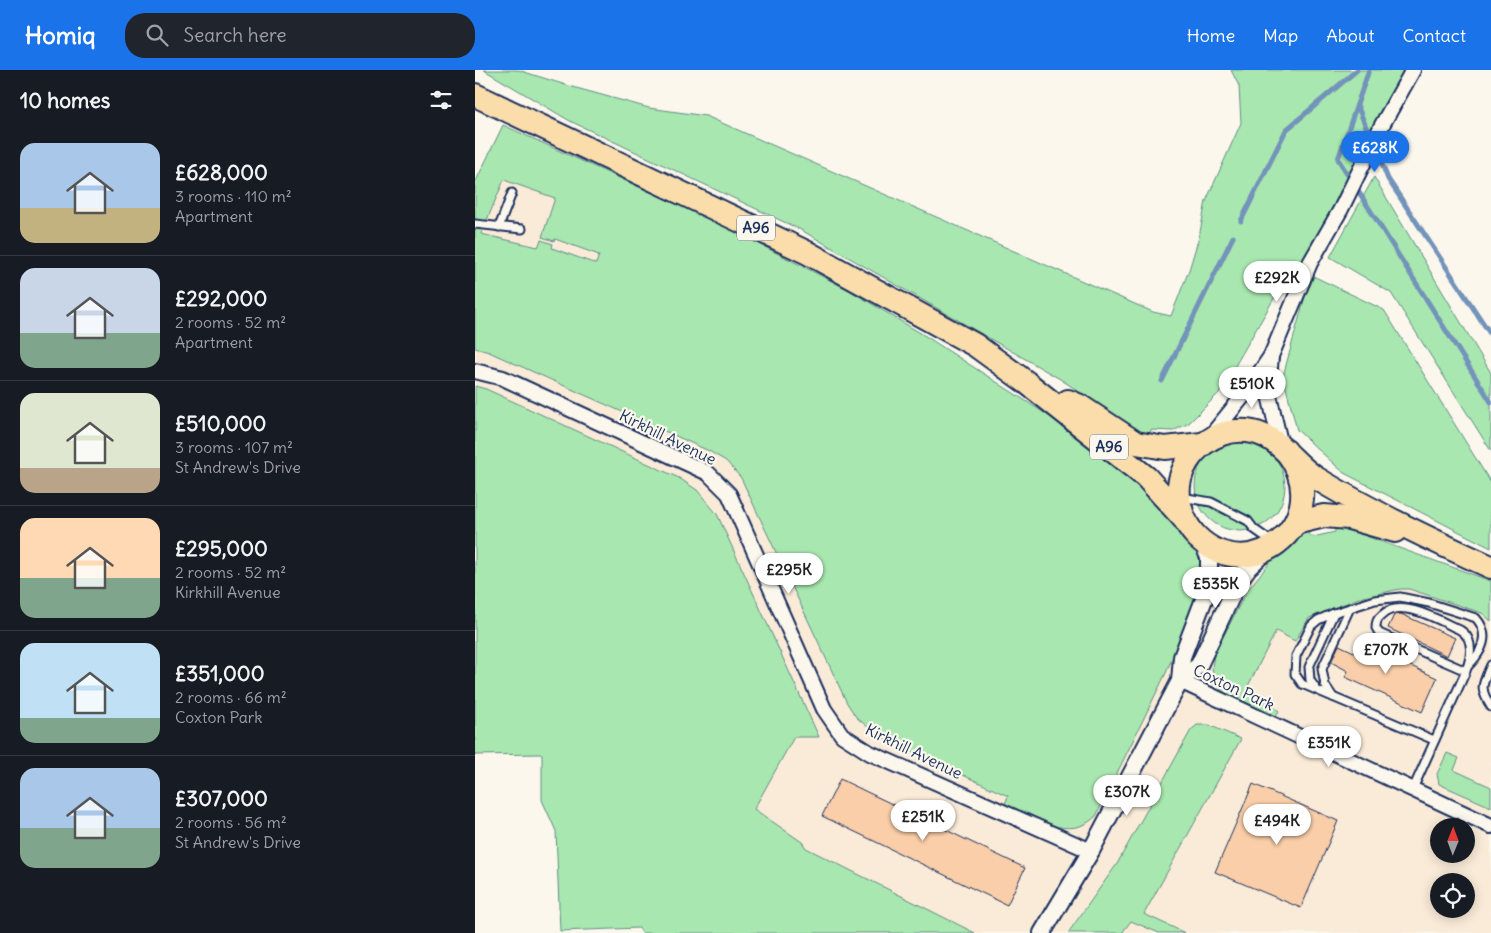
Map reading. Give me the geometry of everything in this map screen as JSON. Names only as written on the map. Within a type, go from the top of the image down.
[{"type":"highway","name":"A96","points":[[475,95],[808,253],[975,345],[1026,382],[1169,494],[1195,535],[1211,547],[1229,554],[1249,554],[1272,547]]},
{"type":"highway","name":"A96","points":[[1026,382],[1080,406],[1136,443],[1165,448],[1204,443]]},
{"type":"highway","name":"A96","points":[[1169,494],[1179,487],[1184,468],[1195,451],[1204,443],[1228,432],[1245,431],[1268,437],[1284,448],[1314,477],[1432,541],[1491,566]]},
{"type":"highway","points":[[1272,547],[1284,538],[1295,523],[1302,504],[1302,485],[1297,467],[1284,448]]},
{"type":"highway","name":"A96","points":[[1295,523],[1324,516],[1349,518],[1432,541]]},
{"type":"street","points":[[1204,443],[1248,390],[1271,356],[1310,263],[1413,70]]},
{"type":"street","points":[[1271,356],[1268,391],[1284,448]]},
{"type":"street","name":"Kirkhill Avenue","points":[[475,371],[503,378],[709,473],[729,494],[824,710],[842,735],[870,753],[1091,851]]},
{"type":"street","points":[[1180,681],[1182,657],[1209,586],[1209,557],[1203,542]]},
{"type":"street","points":[[1042,933],[1091,851],[1180,681],[1199,665],[1238,582],[1249,568],[1272,547]]},
{"type":"street","name":"Coxton Park","points":[[1180,681],[1411,791],[1491,826]]},
{"type":"lane","points":[[499,227],[512,193]]},
{"type":"lane","points":[[475,224],[522,229]]},
{"type":"lane","points":[[1169,494],[1211,502],[1248,521],[1272,547]]},
{"type":"lane","points":[[1411,791],[1467,669],[1481,652],[1485,643],[1483,628],[1476,618],[1429,603],[1400,597],[1381,598],[1350,608],[1318,620],[1311,626],[1296,656],[1294,671],[1299,681],[1333,698],[1434,740]]},
{"type":"lane","points":[[1333,698],[1325,685],[1322,669],[1350,608]]},
{"type":"lane","points":[[1406,608],[1460,630],[1468,635],[1470,641],[1467,669],[1379,633],[1375,628],[1378,619],[1388,610],[1406,608]]},
{"type":"lane","points":[[1318,691],[1310,680],[1309,667],[1335,613]]},
{"type":"lane","points":[[1491,665],[1482,686],[1483,694],[1491,707]]},
{"type":"shaded area","points":[[503,125],[720,224],[849,290],[927,337],[1049,416],[1184,535],[1198,553],[1269,581],[1313,537],[1335,532],[1335,525],[1491,581],[1491,933],[802,933],[475,594],[475,183]]},
{"type":"green space","points":[[484,70],[518,70],[649,108],[706,116],[1153,312],[1171,316],[1189,270],[1199,237],[1206,201],[1241,123],[1239,86],[1231,70],[1413,70],[1310,263],[1295,262],[1220,392],[1189,423],[1173,431],[1151,430],[1149,436],[1143,434],[1060,379],[801,230],[570,121]]},
{"type":"green space","points":[[503,125],[720,224],[849,290],[927,337],[1049,416],[1133,481],[1184,535],[1198,553],[1201,563],[1201,584],[1166,673],[1096,816],[1086,824],[1074,827],[1051,825],[1039,821],[1005,804],[1008,796],[877,735],[856,717],[847,703],[741,478],[726,461],[709,451],[489,352],[475,348],[475,183]],"holes":[[[504,180],[555,198],[542,237],[554,241],[555,239],[599,255],[596,264],[552,248],[553,244],[541,240],[538,247],[481,234]]]},
{"type":"green space","points":[[1374,177],[1491,373],[1491,451],[1391,293],[1330,257]]},
{"type":"green space","points":[[1311,275],[1384,310],[1491,483],[1491,548],[1344,473],[1297,430],[1283,376]]},
{"type":"green space","points":[[475,386],[486,389],[679,478],[697,490],[717,514],[819,737],[794,737],[754,809],[802,842],[806,848],[975,933],[642,933],[639,928],[560,931],[556,831],[542,800],[542,754],[475,755]]},
{"type":"green space","points":[[1240,441],[1257,444],[1272,454],[1282,469],[1285,486],[1282,503],[1272,518],[1257,528],[1240,531],[1223,528],[1208,518],[1198,503],[1195,486],[1198,469],[1208,454],[1223,444]]},
{"type":"green space","points":[[1335,525],[1491,581],[1491,621],[1482,613],[1409,589],[1400,589],[1359,598],[1309,618],[1295,641],[1276,631],[1248,686],[1279,711],[1275,718],[1225,695],[1216,682],[1212,668],[1214,655],[1246,592],[1276,555],[1303,530],[1313,537],[1335,532]]},
{"type":"green space","points":[[1197,725],[1209,725],[1241,739],[1144,914],[1185,933],[1159,933],[1131,921],[1122,933],[1068,933],[1117,864],[1191,730]]},
{"type":"green space","points":[[1447,753],[1459,758],[1454,770],[1491,787],[1491,807],[1439,784],[1437,774]]},
{"type":"building","points":[[1401,614],[1455,638],[1447,656],[1388,628],[1394,615]]},
{"type":"building","points":[[1361,643],[1437,678],[1422,712],[1345,677],[1348,671],[1331,662],[1339,645],[1356,653]]},
{"type":"building","points":[[840,779],[1025,868],[1007,905],[822,816]]},
{"type":"building","points":[[1253,784],[1338,821],[1301,908],[1215,872]]},
{"type":"waterway","points":[[1241,221],[1286,130],[1357,70]]},
{"type":"waterway","points":[[1369,70],[1338,159],[1491,402]]},
{"type":"waterway","points":[[1357,105],[1371,139]]},
{"type":"waterway","points":[[1375,147],[1388,179],[1491,335]]},
{"type":"waterway","points":[[1162,381],[1233,237]]}]
